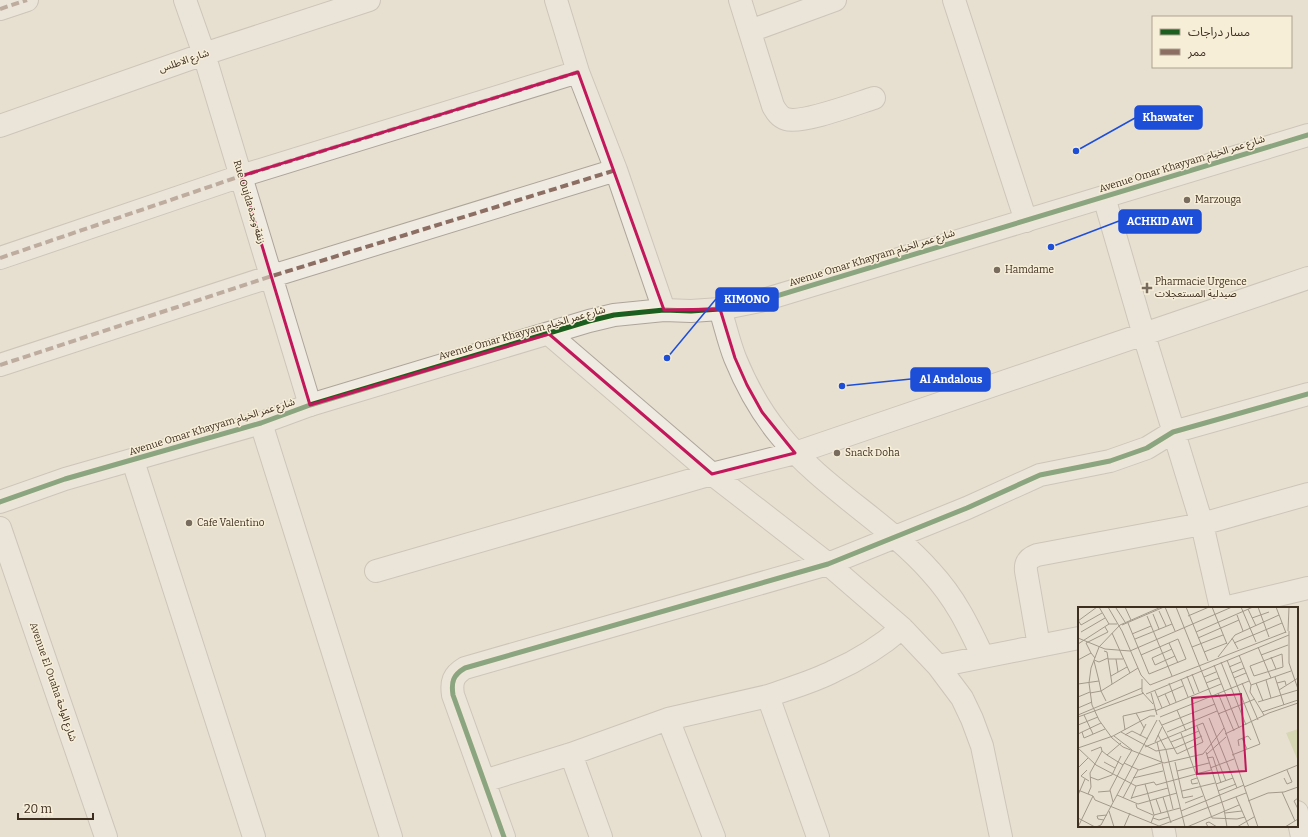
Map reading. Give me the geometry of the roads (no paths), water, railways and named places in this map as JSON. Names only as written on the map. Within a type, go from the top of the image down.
[{"type":"street","points":[[0,9],[27,0]]},
{"type":"street","name":"Rue Oujda زنقة وجدة","points":[[185,0],[204,54],[310,406]]},
{"type":"street","name":"شارع الاطلس","points":[[0,126],[204,54],[370,0]]},
{"type":"street","points":[[556,0],[578,72],[616,170],[664,310]]},
{"type":"street","points":[[740,0],[773,106],[779,114],[785,118],[794,120],[810,117],[874,98]]},
{"type":"street","points":[[750,31],[835,0]]},
{"type":"street","points":[[954,0],[1026,221]]},
{"type":"street","points":[[0,258],[241,176],[578,72]]},
{"type":"street","name":"Avenue Omar Khayyam شارع عمر الخيام","points":[[0,502],[64,479],[133,461],[261,423],[310,406],[589,321],[614,315],[664,310],[691,311],[720,309],[760,301],[1308,135]]},
{"type":"street","points":[[0,365],[272,276],[616,170]]},
{"type":"street","points":[[1104,197],[1144,335],[1202,524],[1221,607]]},
{"type":"street","points":[[376,571],[712,474],[795,453],[1308,278]]},
{"type":"street","points":[[720,309],[735,358],[747,385],[762,412],[778,434],[818,475],[894,537],[931,572],[949,594],[964,617],[983,657]]},
{"type":"street","points":[[549,334],[712,474],[828,564],[902,628],[938,666],[962,698],[972,718],[982,746],[1001,837]]},
{"type":"street","points":[[504,837],[453,695],[452,682],[455,675],[459,672],[473,665],[828,564],[967,508],[1040,476],[1110,461],[1146,448],[1174,432],[1308,394]]},
{"type":"street","points":[[261,423],[391,837]]},
{"type":"street","points":[[133,461],[254,837]]},
{"type":"street","points":[[1039,646],[1026,571],[1026,564],[1032,557],[1202,524],[1308,494]]},
{"type":"street","name":"Avenue El Ouaha شارع الواحة","points":[[0,528],[106,837]]},
{"type":"street","points":[[1232,607],[1258,604],[1308,588]]},
{"type":"street","points":[[484,781],[571,754],[668,719],[768,696],[846,666],[881,645],[902,628]]},
{"type":"street","points":[[938,666],[1078,638]]},
{"type":"street","points":[[768,696],[818,837]]},
{"type":"street","points":[[668,719],[714,837]]},
{"type":"street","points":[[571,754],[601,837]]},
{"type":"street","points":[[1298,817],[1302,837]]},
{"type":"street","points":[[1163,827],[1165,837]]},
{"type":"place","name":"Khawater","points":[[1076,151]]},
{"type":"place","name":"Marzouga","points":[[1187,200]]},
{"type":"place","name":"ACHKID AWI","points":[[1051,247]]},
{"type":"place","name":"Hamdame","points":[[997,270]]},
{"type":"place","name":"Pharmacie Urgence صيدلية المستعجلات","points":[[1147,288]]},
{"type":"place","name":"KIMONO","points":[[667,358]]},
{"type":"place","name":"Al Andalous","points":[[842,386]]},
{"type":"place","name":"Snack Doha","points":[[837,453]]},
{"type":"place","name":"Cafe Valentino","points":[[189,523]]}]
